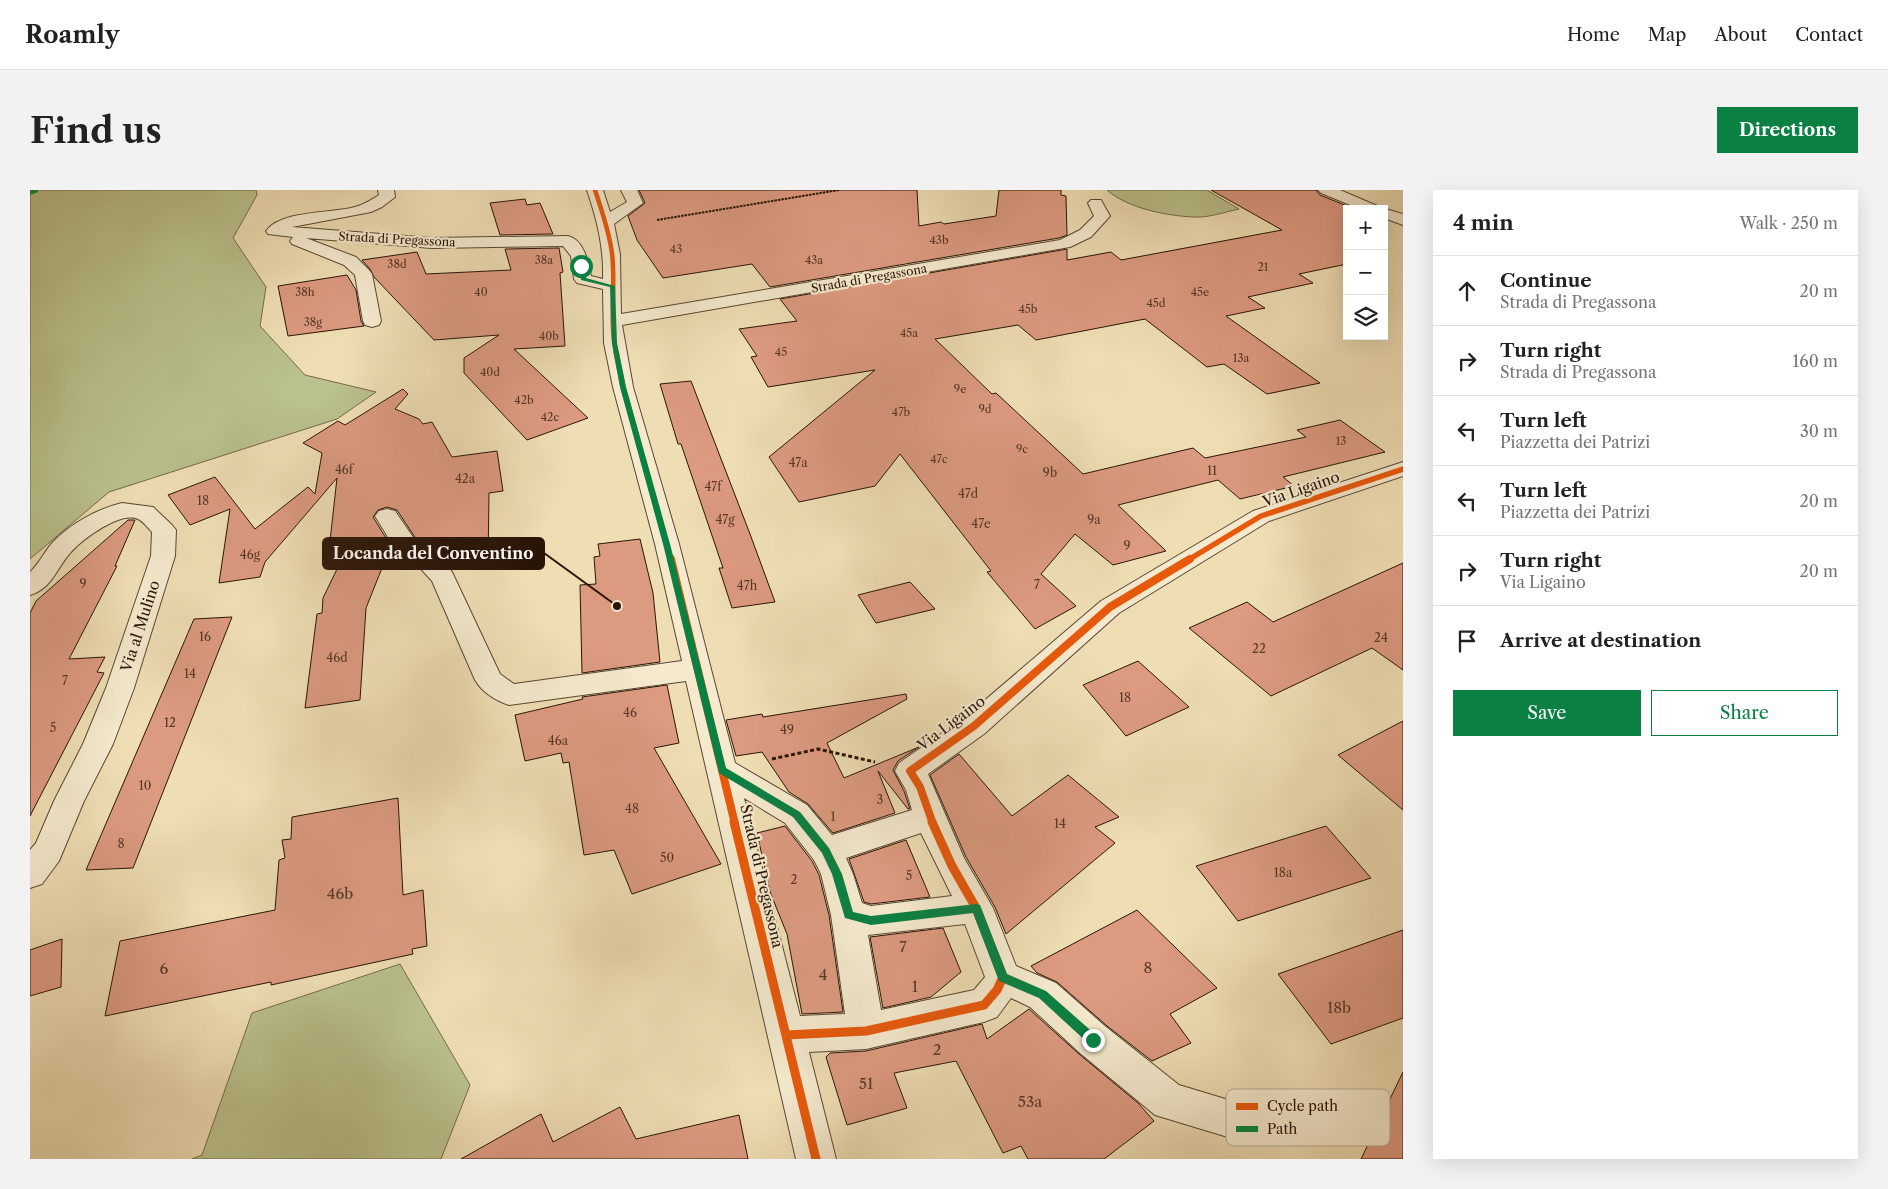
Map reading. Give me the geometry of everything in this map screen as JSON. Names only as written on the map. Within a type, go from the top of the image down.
[{"type":"street","name":"Strada di Pregassona","points":[[274,231],[289,223],[357,211],[378,204],[387,197],[386,190]]},
{"type":"street","name":"Strada di Pregassona","points":[[594,190],[606,225],[612,254],[612,321],[623,387],[667,544],[816,1159]]},
{"type":"street","points":[[606,225],[635,204],[629,190]]},
{"type":"street","points":[[1326,190],[1365,205]]},
{"type":"street","name":"Strada di Pregassona","points":[[612,321],[1064,244],[1080,238],[1093,228],[1102,216],[1096,203]]},
{"type":"street","points":[[1388,214],[1403,220]]},
{"type":"street","name":"Strada di Pregassona","points":[[274,231],[432,243],[568,241],[579,256],[583,279],[612,286]]},
{"type":"street","name":"Strada di Pregassona","points":[[274,231],[350,261],[363,274],[372,321]]},
{"type":"street","name":"Via Ligaino","points":[[1003,977],[976,908],[952,866],[930,817],[920,787],[910,771],[974,726],[1110,607],[1261,516],[1403,469]]},
{"type":"street","name":"Via al Mulino","points":[[30,587],[48,569],[61,548],[81,530],[122,510],[145,512],[164,530],[163,556],[120,688],[98,744],[69,801],[48,851],[30,874]]},
{"type":"street","points":[[387,516],[408,549],[430,563],[443,578],[489,680],[509,695],[698,670]]},
{"type":"street","points":[[722,770],[796,814],[826,851],[837,874],[848,915],[866,1031]]},
{"type":"street","points":[[826,851],[930,817]]},
{"type":"street","points":[[848,915],[871,921],[976,908]]},
{"type":"street","points":[[786,1036],[866,1031],[984,1005],[997,990],[1003,977],[1043,995],[1093,1040],[1169,1101],[1226,1118]]},
{"type":"path","points":[[606,225],[839,190]]},
{"type":"green space","points":[[30,190],[256,190],[257,195],[233,238],[266,287],[260,326],[305,375],[376,392],[337,419],[109,492],[30,559]]},
{"type":"green space","points":[[1107,190],[1207,190],[1239,209],[1205,217],[1172,215],[1148,210],[1125,202]]},
{"type":"green space","points":[[400,964],[470,1085],[441,1159],[192,1159],[202,1155],[252,1013]]},
{"type":"building","points":[[639,190],[917,190],[919,226],[996,216],[999,190],[1061,190],[1061,195],[1066,196],[1067,235],[1059,238],[770,287],[752,264],[663,278],[637,240],[628,216],[645,203]]},
{"type":"building","points":[[1211,190],[1316,190],[1320,195],[1345,205],[1343,205],[1343,265],[1299,274],[1313,283],[1248,297],[1265,308],[1226,316],[1320,383],[1267,394],[1224,364],[1207,367],[1145,319],[1036,340],[1018,325],[935,339],[992,394],[996,393],[1083,474],[1193,448],[1205,458],[1306,437],[1297,430],[1340,420],[1385,452],[1283,477],[1294,486],[1240,499],[1218,480],[1118,505],[1166,551],[1113,565],[1075,534],[1041,574],[1076,606],[1035,629],[987,572],[991,571],[900,454],[875,486],[799,502],[769,457],[875,370],[768,387],[751,357],[757,356],[739,329],[797,321],[780,299],[1067,249],[1067,260],[1111,252],[1121,260],[1282,230]]},
{"type":"building","points":[[525,199],[527,205],[540,203],[553,234],[500,235],[490,203]]},
{"type":"building","points":[[559,248],[563,272],[560,273],[565,346],[514,349],[588,418],[527,440],[464,373],[464,358],[499,335],[434,340],[374,277],[362,260],[417,252],[426,274],[511,270],[505,249]]},
{"type":"building","points":[[347,275],[356,290],[361,321],[364,326],[288,336],[278,286]]},
{"type":"building","points":[[691,381],[775,602],[732,608],[719,568],[723,568],[681,444],[678,444],[660,384]]},
{"type":"building","points":[[403,389],[408,394],[395,409],[419,419],[423,424],[432,422],[452,457],[497,451],[503,491],[489,493],[488,565],[453,568],[454,558],[443,559],[418,542],[397,510],[387,507],[378,510],[373,517],[397,556],[409,564],[382,568],[366,608],[360,700],[305,708],[317,614],[322,613],[323,598],[338,567],[327,568],[337,478],[265,562],[260,577],[219,583],[230,509],[190,525],[168,495],[215,477],[255,529],[308,487],[315,494],[322,453],[303,443],[338,421],[345,425]]},
{"type":"building","points":[[128,520],[135,520],[115,566],[117,566],[69,659],[105,657],[97,672],[104,673],[30,816],[30,613],[36,601]]},
{"type":"building","points":[[640,539],[653,593],[660,662],[582,673],[580,585],[596,584],[594,557],[600,556],[598,544]]},
{"type":"building","points":[[1403,563],[1403,670],[1372,648],[1271,696],[1189,628],[1247,602],[1273,622]]},
{"type":"building","points":[[910,582],[935,609],[876,623],[858,595]]},
{"type":"building","points":[[232,617],[133,868],[86,870],[194,619]]},
{"type":"building","points":[[1138,661],[1189,707],[1126,736],[1083,685]]},
{"type":"building","points":[[667,685],[679,743],[654,748],[721,864],[632,894],[614,850],[584,855],[569,762],[563,763],[561,753],[525,761],[515,715],[583,699],[582,697]]},
{"type":"building","points":[[906,694],[907,699],[827,743],[844,778],[919,747],[898,761],[893,770],[904,791],[910,809],[908,809],[878,771],[895,813],[833,833],[808,804],[789,792],[762,752],[736,756],[726,720],[762,714],[763,717]]},
{"type":"building","points":[[1403,721],[1403,810],[1338,755]]},
{"type":"building","points":[[959,754],[1012,816],[1068,775],[1119,817],[1095,827],[1115,843],[1006,934],[995,907],[966,857],[930,775]]},
{"type":"building","points":[[398,798],[403,895],[423,890],[427,946],[412,949],[413,954],[271,985],[271,982],[105,1016],[120,941],[275,910],[279,860],[285,858],[282,840],[291,839],[292,817]]},
{"type":"building","points":[[785,826],[812,861],[819,875],[829,915],[843,1012],[802,1014],[787,934],[770,892],[757,833]]},
{"type":"building","points":[[1326,826],[1371,878],[1238,921],[1196,866]]},
{"type":"building","points":[[906,840],[930,897],[871,904],[864,902],[849,859]]},
{"type":"building","points":[[1137,910],[1217,988],[1170,1014],[1191,1043],[1152,1061],[1107,1026],[1057,982],[1037,973],[1031,966]]},
{"type":"building","points":[[943,928],[961,972],[931,997],[883,1008],[870,937]]},
{"type":"building","points":[[1403,930],[1403,1018],[1331,1044],[1278,974]]},
{"type":"building","points":[[62,939],[61,987],[30,996],[30,950]]},
{"type":"building","points":[[1029,1009],[1138,1103],[1154,1121],[1104,1159],[1028,1159],[1021,1146],[1003,1153],[956,1061],[894,1073],[907,1108],[847,1125],[826,1057],[830,1053],[866,1051],[982,1024],[987,1039]]},
{"type":"building","points":[[1403,1072],[1403,1159],[1361,1159],[1367,1146],[1390,1146],[1390,1099]]},
{"type":"building","points":[[620,1107],[636,1139],[739,1115],[748,1159],[461,1159],[541,1114],[553,1142]]},
{"type":"marked path","points":[[30,193],[38,190]]},
{"type":"cycle path","points":[[595,190],[607,228],[612,254],[612,321],[614,343],[623,387],[667,544],[816,1159]]},
{"type":"cycle path","points":[[786,1035],[866,1031],[984,1005],[997,990],[1003,977],[976,908],[952,866],[930,817],[920,787],[910,771],[974,726],[1110,607],[1261,516],[1403,469]]},
{"type":"place","name":"Locanda del Conventino","points":[[617,606]]},
{"type":"route","points":[[581,266],[583,279],[589,282],[612,286],[614,343],[623,387],[667,544],[722,770],[796,814],[826,851],[837,874],[848,915],[871,921],[976,908],[1003,977],[1043,995],[1093,1040]]}]
